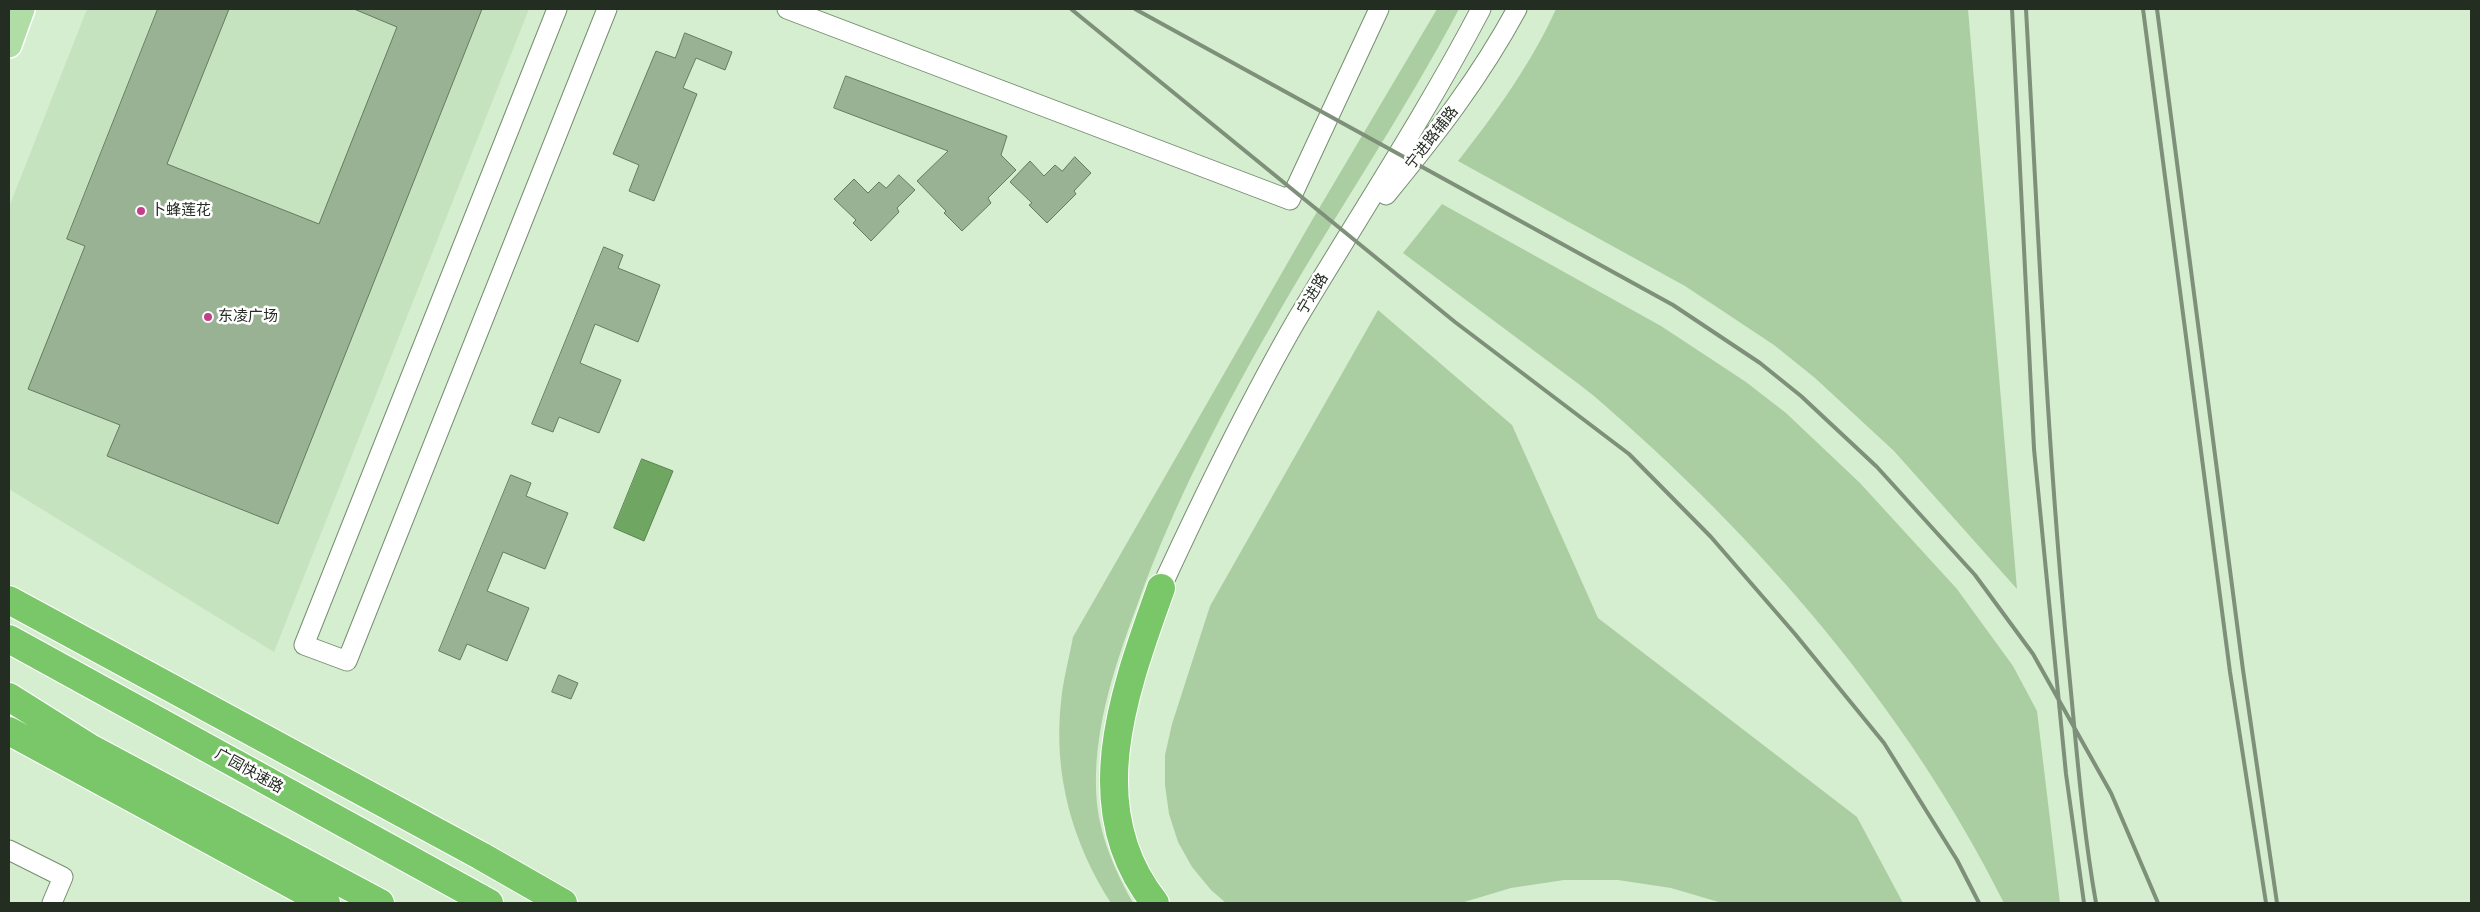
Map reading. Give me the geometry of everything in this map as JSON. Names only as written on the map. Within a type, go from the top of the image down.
[{"type":"highway","points":[[1155,903],[1131,863],[1118,826],[1113,788],[1114,750],[1121,712],[1161,588]]},
{"type":"highway","points":[[9,600],[563,903]]},
{"type":"highway","name":"广园快速路","points":[[9,640],[479,898]]},
{"type":"highway","points":[[9,697],[90,748],[380,903]]},
{"type":"highway","points":[[9,731],[326,903]]},
{"type":"main road","points":[[9,45],[22,9]]},
{"type":"street","points":[[557,9],[304,644],[346,662],[607,9]]},
{"type":"street","points":[[787,9],[1290,200],[1379,9]]},
{"type":"street","name":"宁进路","points":[[1161,588],[1217,470],[1260,387],[1334,258],[1412,134],[1482,9]]},
{"type":"street","name":"宁进路辅路","points":[[1334,258],[1462,100],[1494,50],[1517,9]]},
{"type":"street","points":[[9,850],[63,877],[52,903]]},
{"type":"shaded area","name":"东凌广场","points":[[87,9],[529,9],[274,652],[9,489],[9,207]]},
{"type":"shaded area","points":[[1437,9],[1459,9],[1416,86],[1301,274],[1239,383],[1184,491],[1152,565],[1130,625],[1108,693],[1099,739],[1097,762],[1097,802],[1102,832],[1119,875],[1133,903],[1111,903],[1097,880],[1076,832],[1068,807],[1063,781],[1059,729],[1061,702],[1073,637],[1311,222]]},
{"type":"shaded area","points":[[1556,9],[1968,9],[2017,589],[1894,451],[1815,378],[1774,345],[1685,286],[1458,161],[1524,69]]},
{"type":"shaded area","points":[[1442,204],[1661,326],[1746,382],[1786,413],[1860,483],[1957,589],[2013,666],[2037,711],[2060,903],[2004,903],[1965,831],[1922,761],[1875,694],[1824,629],[1770,567],[1714,508],[1594,396],[1403,253]]},
{"type":"shaded area","points":[[1378,310],[1512,425],[1598,618],[1857,817],[1903,903],[1722,903],[1671,888],[1618,880],[1564,880],[1511,888],[1461,903],[1226,903],[1211,890],[1192,867],[1178,842],[1169,814],[1165,785],[1165,755],[1172,724],[1210,606]]},
{"type":"shaded area","points":[[642,459],[673,471],[644,541],[614,528]]},
{"type":"building","name":"东凌广场","points":[[158,9],[229,9],[167,164],[319,224],[397,27],[354,9],[482,9],[278,524],[107,456],[120,425],[28,389],[85,246],[67,239]]},
{"type":"building","points":[[685,33],[732,52],[725,70],[696,58],[683,88],[697,94],[654,201],[629,191],[639,165],[613,154],[656,51],[675,58]]},
{"type":"building","points":[[846,76],[1007,136],[1001,155],[1016,170],[988,198],[991,203],[962,231],[917,181],[948,151],[834,108]]},
{"type":"building","points":[[1075,157],[1091,173],[1074,191],[1076,194],[1047,223],[1029,205],[1032,203],[1010,182],[1030,161],[1044,176],[1055,165],[1062,171]]},
{"type":"building","points":[[899,175],[915,190],[897,208],[899,212],[871,241],[853,223],[856,220],[834,199],[854,179],[868,193],[879,182],[886,188]]},
{"type":"building","points":[[604,247],[623,255],[618,268],[660,285],[638,342],[595,324],[580,363],[621,380],[599,433],[559,417],[553,432],[532,424]]},
{"type":"building","points":[[511,475],[531,483],[526,496],[568,513],[545,569],[503,552],[487,591],[529,608],[507,661],[467,644],[460,660],[439,651]]},
{"type":"building","points":[[559,675],[578,683],[571,699],[552,692]]},
{"type":"railway","points":[[1071,9],[1455,322],[1629,454],[1711,537],[1795,634],[1884,743],[1957,860],[1979,903]]},
{"type":"railway","points":[[1135,9],[1673,305],[1760,363],[1801,396],[1877,467],[1975,575],[2033,654],[2111,793],[2158,903]]},
{"type":"railway","points":[[2012,9],[2034,449],[2066,774],[2084,903]]},
{"type":"railway","points":[[2026,9],[2054,498],[2080,783],[2096,903]]},
{"type":"railway","points":[[2143,9],[2230,672],[2266,903]]},
{"type":"railway","points":[[2157,9],[2243,670],[2277,903]]},
{"type":"place","name":"卜蜂莲花","points":[[141,211]]},
{"type":"place","name":"东凌广场","points":[[208,317]]}]
